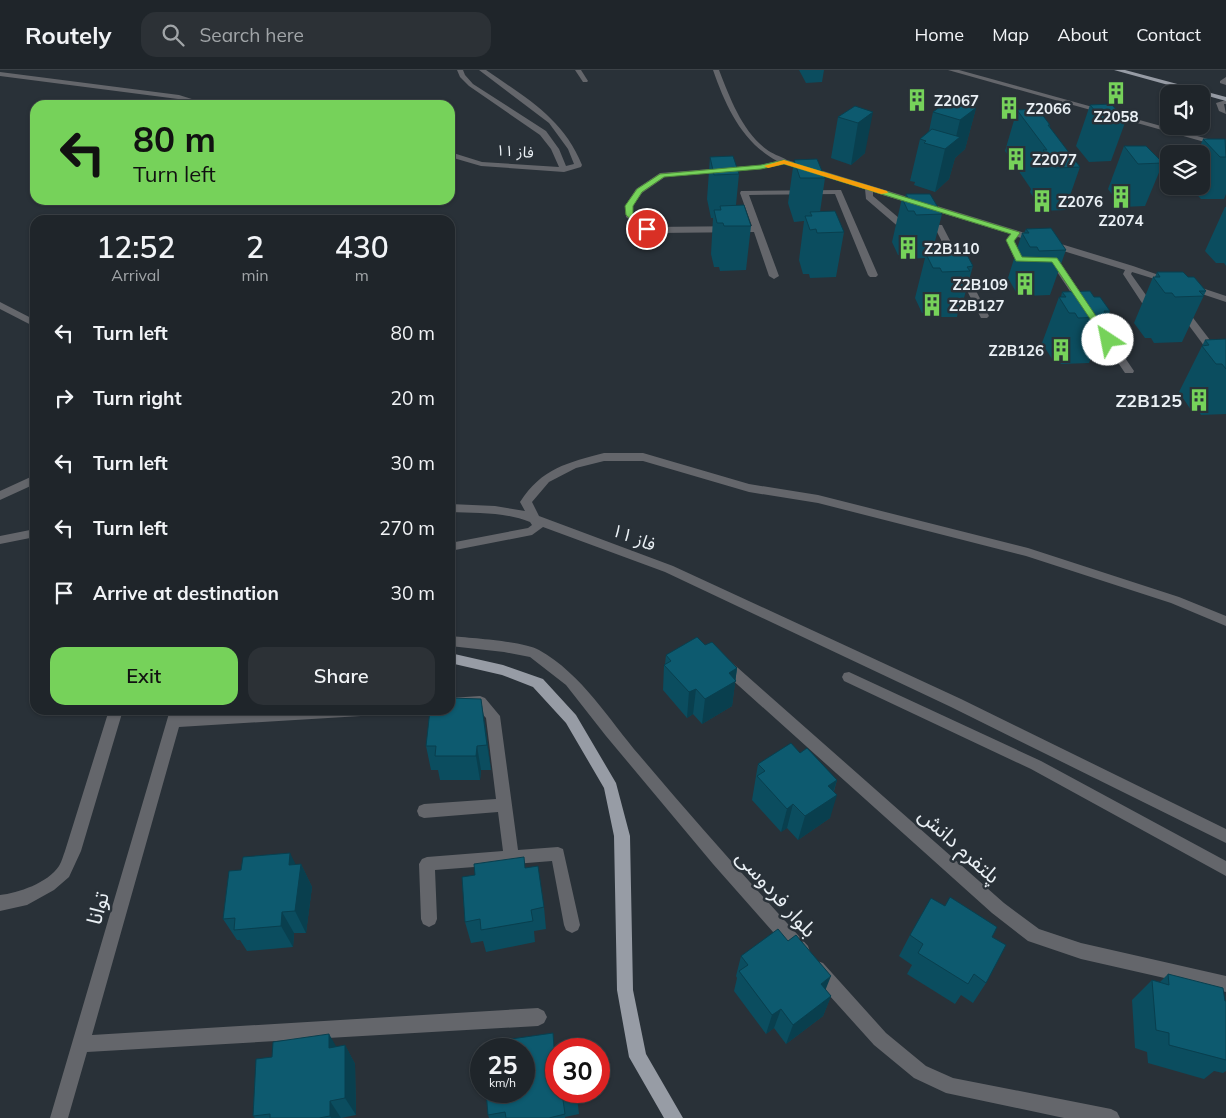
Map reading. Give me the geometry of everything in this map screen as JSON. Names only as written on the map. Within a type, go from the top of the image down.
[{"type":"main road","points":[[1117,70],[1226,100]]},
{"type":"main road","points":[[1144,70],[1226,91]]},
{"type":"main road","points":[[455,659],[503,670],[538,683],[571,719],[611,787],[622,836],[625,990],[638,1057],[674,1118]]},
{"type":"street","points":[[460,70],[462,76],[471,85],[543,133],[555,149],[564,170]]},
{"type":"street","name":"فاز ۱۱","points":[[455,156],[481,164],[564,170],[578,165],[574,150],[560,130],[545,115],[482,70]]},
{"type":"street","points":[[578,70],[585,80]]},
{"type":"street","points":[[716,70],[726,97],[750,135],[763,150],[784,162],[1226,299]]},
{"type":"street","points":[[951,70],[1226,146]]},
{"type":"street","points":[[0,74],[179,97],[190,100]]},
{"type":"street","points":[[1226,100],[1220,103],[1222,109],[1226,112]]},
{"type":"street","points":[[756,229],[647,229],[629,215],[629,206],[639,191],[663,175],[761,167],[784,162]]},
{"type":"street","points":[[869,188],[869,198],[904,227],[939,227],[984,316]]},
{"type":"street","points":[[774,276],[744,193],[838,192],[873,275]]},
{"type":"street","points":[[1016,233],[1010,240],[1019,260],[1054,260],[1129,371]]},
{"type":"street","points":[[1130,268],[1127,274],[1144,301],[1172,301],[1226,368]]},
{"type":"street","points":[[0,305],[30,321]]},
{"type":"street","points":[[455,546],[532,531],[538,526],[526,502],[545,479],[572,465],[604,457],[643,457],[749,488],[818,499],[1028,552],[1175,600],[1226,621]]},
{"type":"street","points":[[0,496],[30,481]]},
{"type":"street","name":"فاز ۱۱","points":[[455,508],[495,510],[521,514],[669,569],[956,704],[1226,836]]},
{"type":"street","points":[[0,540],[30,534]]},
{"type":"street","name":"بلوار فردوسی","points":[[455,642],[504,647],[534,653],[571,681],[718,858],[880,1039],[920,1072],[952,1087],[1111,1118]]},
{"type":"street","name":"پلتفرم دانش","points":[[712,652],[998,908],[1034,935],[1081,951],[1226,984]]},
{"type":"street","points":[[849,677],[1036,765],[1226,869]]},
{"type":"street","points":[[455,704],[480,702],[493,716],[511,857]]},
{"type":"street","points":[[0,903],[21,900],[48,885],[64,872],[74,851],[114,715]]},
{"type":"street","points":[[175,716],[206,715]]},
{"type":"street","name":"توانا","points":[[59,1118],[175,716]]},
{"type":"street","points":[[424,811],[504,805]]},
{"type":"street","points":[[429,919],[427,864],[558,854],[572,925]]},
{"type":"street","points":[[80,1044],[538,1017]]},
{"type":"building","points":[[949,100],[976,108],[960,120],[933,112]]},
{"type":"building","points":[[1111,104],[1126,120],[1103,120],[1090,105]]},
{"type":"building","points":[[855,106],[873,112],[858,123],[838,117]]},
{"type":"building","points":[[1038,109],[1080,167],[1056,168],[1043,150],[1047,150],[1017,110]]},
{"type":"building","points":[[932,129],[960,137],[945,149],[924,143],[926,141],[920,139]]},
{"type":"building","points":[[1203,139],[1225,139],[1226,157],[1220,157]]},
{"type":"building","points":[[1124,146],[1146,146],[1160,160],[1160,163],[1138,164]]},
{"type":"building","points":[[733,156],[739,174],[714,175],[710,157]]},
{"type":"building","points":[[817,159],[825,178],[800,178],[794,160]]},
{"type":"building","points":[[906,194],[930,194],[942,214],[916,215],[914,211],[908,211],[902,198],[908,198]]},
{"type":"building","points":[[744,205],[751,226],[724,226],[723,223],[717,223],[714,210],[721,210],[720,206]]},
{"type":"building","points":[[835,211],[844,232],[817,233],[816,229],[810,230],[805,216],[812,216],[810,212]]},
{"type":"building","points":[[1051,228],[1066,250],[1039,251],[1037,247],[1030,247],[1022,233],[1029,233],[1026,229]]},
{"type":"building","points":[[957,248],[960,254],[966,253],[973,266],[967,267],[970,271],[942,272],[940,268],[933,268],[926,254],[933,253],[931,249]]},
{"type":"building","points":[[1157,272],[1183,272],[1188,277],[1194,277],[1206,291],[1199,291],[1204,296],[1175,297],[1172,293],[1165,293],[1153,277],[1160,277]]},
{"type":"building","points":[[1090,291],[1094,297],[1100,297],[1110,311],[1104,311],[1108,317],[1078,318],[1075,313],[1069,313],[1059,297],[1066,297],[1062,292]]},
{"type":"building","points":[[1226,339],[1226,369],[1222,364],[1216,364],[1202,346],[1209,345],[1205,340]]},
{"type":"building","points":[[697,637],[705,645],[712,642],[737,668],[729,673],[736,681],[705,699],[696,689],[689,692],[664,665],[671,661],[666,655]]},
{"type":"building","points":[[455,698],[481,699],[487,745],[477,746],[476,756],[435,756],[436,746],[426,746],[429,715],[455,715]]},
{"type":"building","points":[[791,743],[800,753],[807,748],[837,780],[828,786],[837,795],[805,816],[793,804],[787,809],[757,776],[765,771],[758,764]]},
{"type":"building","points":[[290,853],[289,865],[301,864],[295,911],[282,912],[281,926],[234,930],[235,918],[223,919],[229,871],[241,870],[243,857]]},
{"type":"building","points":[[524,857],[525,868],[538,866],[544,907],[531,910],[533,921],[481,930],[480,919],[465,922],[462,877],[475,875],[474,864]]},
{"type":"building","points":[[950,897],[997,927],[992,937],[1006,945],[986,983],[974,974],[968,984],[918,953],[923,944],[910,935],[931,898],[945,906]]},
{"type":"building","points":[[778,929],[788,941],[796,935],[831,976],[821,984],[831,996],[793,1025],[781,1009],[772,1015],[739,971],[748,965],[741,956]]},
{"type":"building","points":[[1168,974],[1223,988],[1226,1001],[1226,1060],[1169,1045],[1169,1033],[1156,1030],[1152,980],[1169,985]]},
{"type":"building","points":[[553,1033],[553,1038],[545,1038],[545,1103],[563,1103],[565,1114],[549,1118],[506,1118],[505,1112],[488,1115],[487,1103],[535,1103],[535,1038],[518,1038]]},
{"type":"building","points":[[329,1034],[329,1048],[345,1045],[345,1098],[330,1101],[330,1116],[319,1118],[270,1118],[270,1114],[253,1116],[256,1059],[272,1057],[273,1042]]},
{"type":"slow traffic","points":[[768,166],[784,162],[884,193]]},
{"type":"place","name":"Z2058","points":[[1116,93]]},
{"type":"place","name":"Z2067","points":[[917,100]]},
{"type":"place","name":"Z2066","points":[[1009,108]]},
{"type":"place","name":"Z2077","points":[[1016,159]]},
{"type":"place","name":"Z2074","points":[[1121,197]]},
{"type":"place","name":"Z2076","points":[[1042,201]]},
{"type":"place","name":"Z2B110","points":[[908,248]]},
{"type":"place","name":"Z2B109","points":[[1025,284]]},
{"type":"place","name":"Z2B127","points":[[932,305]]},
{"type":"place","name":"Z2B126","points":[[1061,350]]},
{"type":"place","name":"Z2B125","points":[[1199,400]]},
{"type":"route","points":[[647,229],[629,215],[629,206],[639,191],[663,175],[761,167],[784,162],[1016,233],[1010,240],[1019,260],[1054,260],[1108,340]]}]
